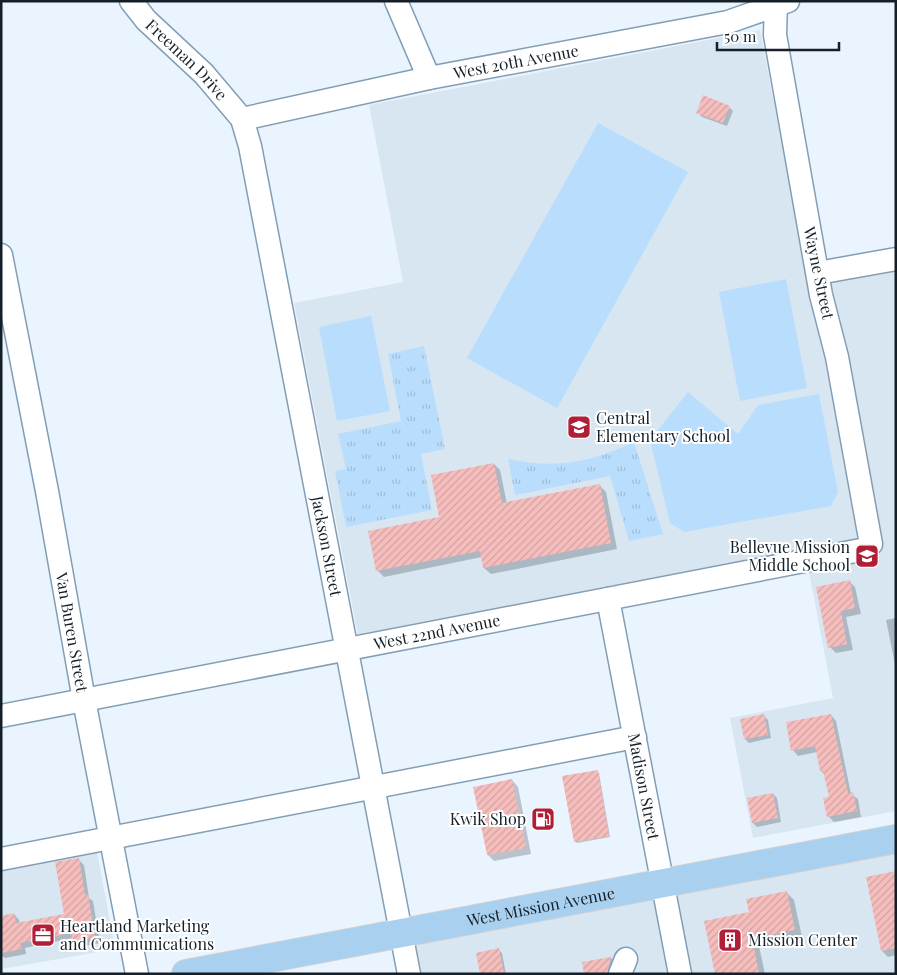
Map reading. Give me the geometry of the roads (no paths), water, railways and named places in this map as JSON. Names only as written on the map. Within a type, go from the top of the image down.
[{"type":"main road","name":"West Mission Avenue","points":[[186,974],[896,839]]},
{"type":"street","name":"Freeman Drive","points":[[131,1],[146,20],[204,74],[242,119]]},
{"type":"street","points":[[396,1],[429,78]]},
{"type":"street","name":"West 20th Avenue","points":[[242,119],[429,78],[728,22],[780,3]]},
{"type":"street","name":"Wayne Street","points":[[780,3],[774,35],[821,295],[837,356],[871,544]]},
{"type":"street","name":"Jackson Street","points":[[242,119],[250,146],[409,974]]},
{"type":"street","name":"Van Buren Street","points":[[1,255],[137,974]]},
{"type":"street","points":[[818,273],[896,258]]},
{"type":"street","name":"West 22nd Avenue","points":[[1,716],[858,551],[866,549],[871,544]]},
{"type":"street","name":"Madison Street","points":[[608,599],[680,974]]},
{"type":"street","points":[[1,858],[634,737]]},
{"type":"place","name":"Central Elementary School","points":[[579,427]]},
{"type":"place","name":"Bellevue Mission Middle School","points":[[867,556]]},
{"type":"place","name":"Kwik Shop","points":[[543,819]]},
{"type":"place","name":"Heartland Marketing and Communications","points":[[43,935]]},
{"type":"place","name":"Mission Center","points":[[730,940]]}]
